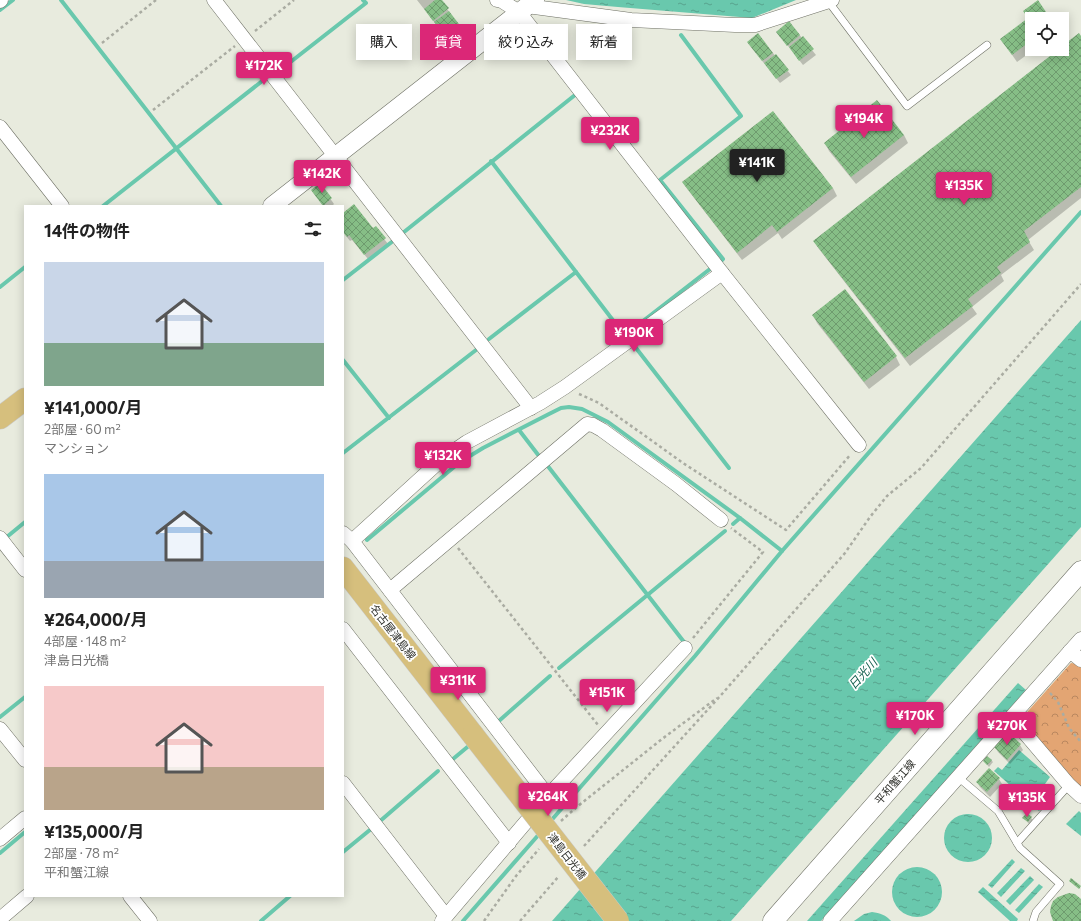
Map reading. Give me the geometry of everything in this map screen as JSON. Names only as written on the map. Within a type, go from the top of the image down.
[{"type":"main road","points":[[0,418],[24,400]]},
{"type":"main road","name":"名古屋津島線","points":[[344,569],[472,735]]},
{"type":"main road","name":"平和蟹江線","points":[[773,921],[1081,571]]},
{"type":"main road","name":"津島日光橋","points":[[472,735],[618,921]]},
{"type":"street","points":[[214,0],[531,408]]},
{"type":"street","points":[[497,0],[527,6],[630,20],[735,25],[755,25],[830,1]]},
{"type":"street","points":[[273,205],[527,6]]},
{"type":"street","points":[[527,6],[722,273],[859,445]]},
{"type":"street","points":[[0,127],[61,205]]},
{"type":"street","points":[[548,796],[390,590],[347,537],[442,459],[467,442],[531,408],[566,387],[722,273]]},
{"type":"street","points":[[390,590],[587,424],[593,425],[602,430],[676,484],[721,520]]},
{"type":"street","points":[[0,538],[24,569]]},
{"type":"street","points":[[344,631],[509,843]]},
{"type":"street","points":[[830,921],[1041,684],[1076,656],[1081,639]]},
{"type":"street","points":[[344,784],[444,918],[548,796],[685,648]]},
{"type":"street","points":[[1012,718],[1069,785],[1081,796]]},
{"type":"street","points":[[0,729],[24,759]]},
{"type":"street","points":[[0,839],[24,819]]},
{"type":"street","points":[[0,919],[26,897]]},
{"type":"street","points":[[131,897],[150,921]]},
{"type":"lane","points":[[830,1],[907,106],[987,45]]},
{"type":"lane","points":[[958,777],[998,811],[1020,848],[1060,884],[1036,912],[1033,921]]},
{"type":"lane","points":[[1017,843],[1069,785]]},
{"type":"path","points":[[102,43],[156,0]]},
{"type":"path","points":[[153,110],[294,0]]},
{"type":"path","points":[[584,846],[722,694],[844,553],[887,496],[921,468],[1081,284]]},
{"type":"path","points":[[566,387],[599,403],[683,463],[786,530],[859,445]]},
{"type":"path","points":[[685,648],[763,552],[721,520]]},
{"type":"path","points":[[451,538],[605,734]]},
{"type":"path","points":[[1041,684],[1058,702],[1069,728],[1081,742]]},
{"type":"path","points":[[558,825],[562,819],[578,806],[662,739],[722,694]]},
{"type":"path","points":[[484,921],[516,876],[540,848]]},
{"type":"path","points":[[520,921],[559,876]]},
{"type":"green space","points":[[1071,663],[1077,664],[1081,668],[1081,791],[1020,720]]},
{"type":"water","points":[[566,0],[796,0],[752,18],[584,4]]},
{"type":"water","name":"日光川","points":[[1081,320],[1081,527],[731,921],[552,921]]},
{"type":"water","points":[[1018,683],[1026,690],[821,921],[807,921]]},
{"type":"water","points":[[1019,750],[1050,777],[1045,784],[1050,789],[1046,793],[1051,797],[1039,811],[994,771],[998,767],[1002,770]]},
{"type":"water","points":[[1079,811],[1081,813],[1081,836],[1066,824]]},
{"type":"water","points":[[963,814],[973,814],[982,818],[988,824],[992,833],[992,843],[988,852],[982,858],[973,862],[963,862],[954,858],[948,852],[944,843],[944,833],[948,824],[954,818]]},
{"type":"water","points":[[1012,859],[1015,862],[992,888],[988,885]]},
{"type":"water","points":[[917,867],[931,871],[938,878],[942,892],[938,906],[931,913],[917,917],[903,913],[896,906],[892,892],[896,878],[903,871]]},
{"type":"water","points":[[1021,868],[1025,871],[1001,897],[997,893]]},
{"type":"water","points":[[1030,876],[1034,880],[1010,905],[1006,901]]},
{"type":"water","points":[[1039,884],[1043,887],[1019,913],[1015,910]]},
{"type":"water","points":[[983,887],[1018,919],[1017,921],[1010,921],[978,892]]},
{"type":"water","points":[[872,912],[883,915],[891,921],[854,921],[864,914]]},
{"type":"building","points":[[435,0],[442,0],[449,8],[433,21],[424,9]]},
{"type":"building","points":[[1038,0],[1046,12],[1025,12],[1025,14],[1023,11]]},
{"type":"building","points":[[449,11],[459,24],[436,24],[434,22]]},
{"type":"building","points":[[1025,20],[1025,45],[1012,55],[1000,39]]},
{"type":"building","points":[[789,21],[800,35],[787,46],[776,32]]},
{"type":"building","points":[[758,33],[773,53],[762,61],[747,42]]},
{"type":"building","points":[[1079,33],[1081,36],[1081,187],[1024,231],[1030,242],[997,267],[1001,273],[968,299],[973,306],[905,358],[813,241],[1050,56],[1069,56],[1069,41]]},
{"type":"building","points":[[803,36],[814,49],[799,61],[789,47]]},
{"type":"building","points":[[776,54],[789,70],[776,79],[764,63]]},
{"type":"building","points":[[877,100],[904,135],[851,177],[824,143]]},
{"type":"building","points":[[773,111],[833,188],[777,232],[772,225],[737,253],[682,182]]},
{"type":"building","points":[[320,183],[332,198],[322,205],[311,190]]},
{"type":"building","points":[[354,204],[373,228],[376,226],[386,238],[364,255],[349,235],[347,237],[344,233],[344,212]]},
{"type":"building","points":[[845,289],[897,356],[864,382],[812,315]]},
{"type":"building","points":[[1008,732],[1021,744],[1007,760],[994,747]]},
{"type":"building","points":[[987,756],[992,760],[987,765],[983,761]]},
{"type":"building","points":[[989,768],[1000,778],[987,792],[976,782]]},
{"type":"building","points":[[1027,813],[1032,817],[1028,822],[1022,818]]},
{"type":"building","points":[[1071,878],[1081,886],[1079,889],[1069,881]]},
{"type":"building","points":[[1069,893],[1075,894],[1081,899],[1081,921],[1053,921],[1050,912],[1053,901],[1058,897]]},
{"type":"waterway","points":[[0,10],[13,0]]},
{"type":"waterway","points":[[61,0],[220,205]]},
{"type":"waterway","points":[[279,71],[366,3],[363,0]]},
{"type":"waterway","points":[[681,35],[741,116],[660,180],[723,259],[721,261]]},
{"type":"waterway","points":[[104,205],[266,78]]},
{"type":"waterway","points":[[404,232],[575,95]]},
{"type":"waterway","points":[[491,161],[576,272]]},
{"type":"waterway","points":[[549,823],[695,656],[782,551],[1081,212]]},
{"type":"waterway","points":[[344,279],[393,241]]},
{"type":"waterway","points":[[0,287],[24,268]]},
{"type":"waterway","points":[[634,328],[710,269]]},
{"type":"waterway","points":[[489,339],[576,272],[625,336],[627,334]]},
{"type":"waterway","points":[[636,348],[729,468]]},
{"type":"waterway","points":[[344,452],[476,350]]},
{"type":"waterway","points":[[344,361],[389,418]]},
{"type":"waterway","points":[[367,540],[460,462],[483,448],[549,414],[561,408],[569,407],[582,409],[608,422],[740,518],[782,551]]},
{"type":"waterway","points":[[519,430],[539,456]]},
{"type":"waterway","points":[[547,465],[684,642]]},
{"type":"waterway","points":[[733,524],[740,518]]},
{"type":"waterway","points":[[8,536],[24,523]]},
{"type":"waterway","points":[[559,668],[725,531]]},
{"type":"waterway","points":[[500,720],[550,676]]},
{"type":"waterway","points":[[0,717],[24,698]]},
{"type":"waterway","points":[[453,759],[471,744]]},
{"type":"waterway","points":[[379,822],[438,771]]},
{"type":"waterway","points":[[344,851],[371,829]]},
{"type":"waterway","points":[[463,921],[541,832]]},
{"type":"waterway","points":[[0,853],[24,833]]},
{"type":"waterway","points":[[261,921],[289,897]]}]
